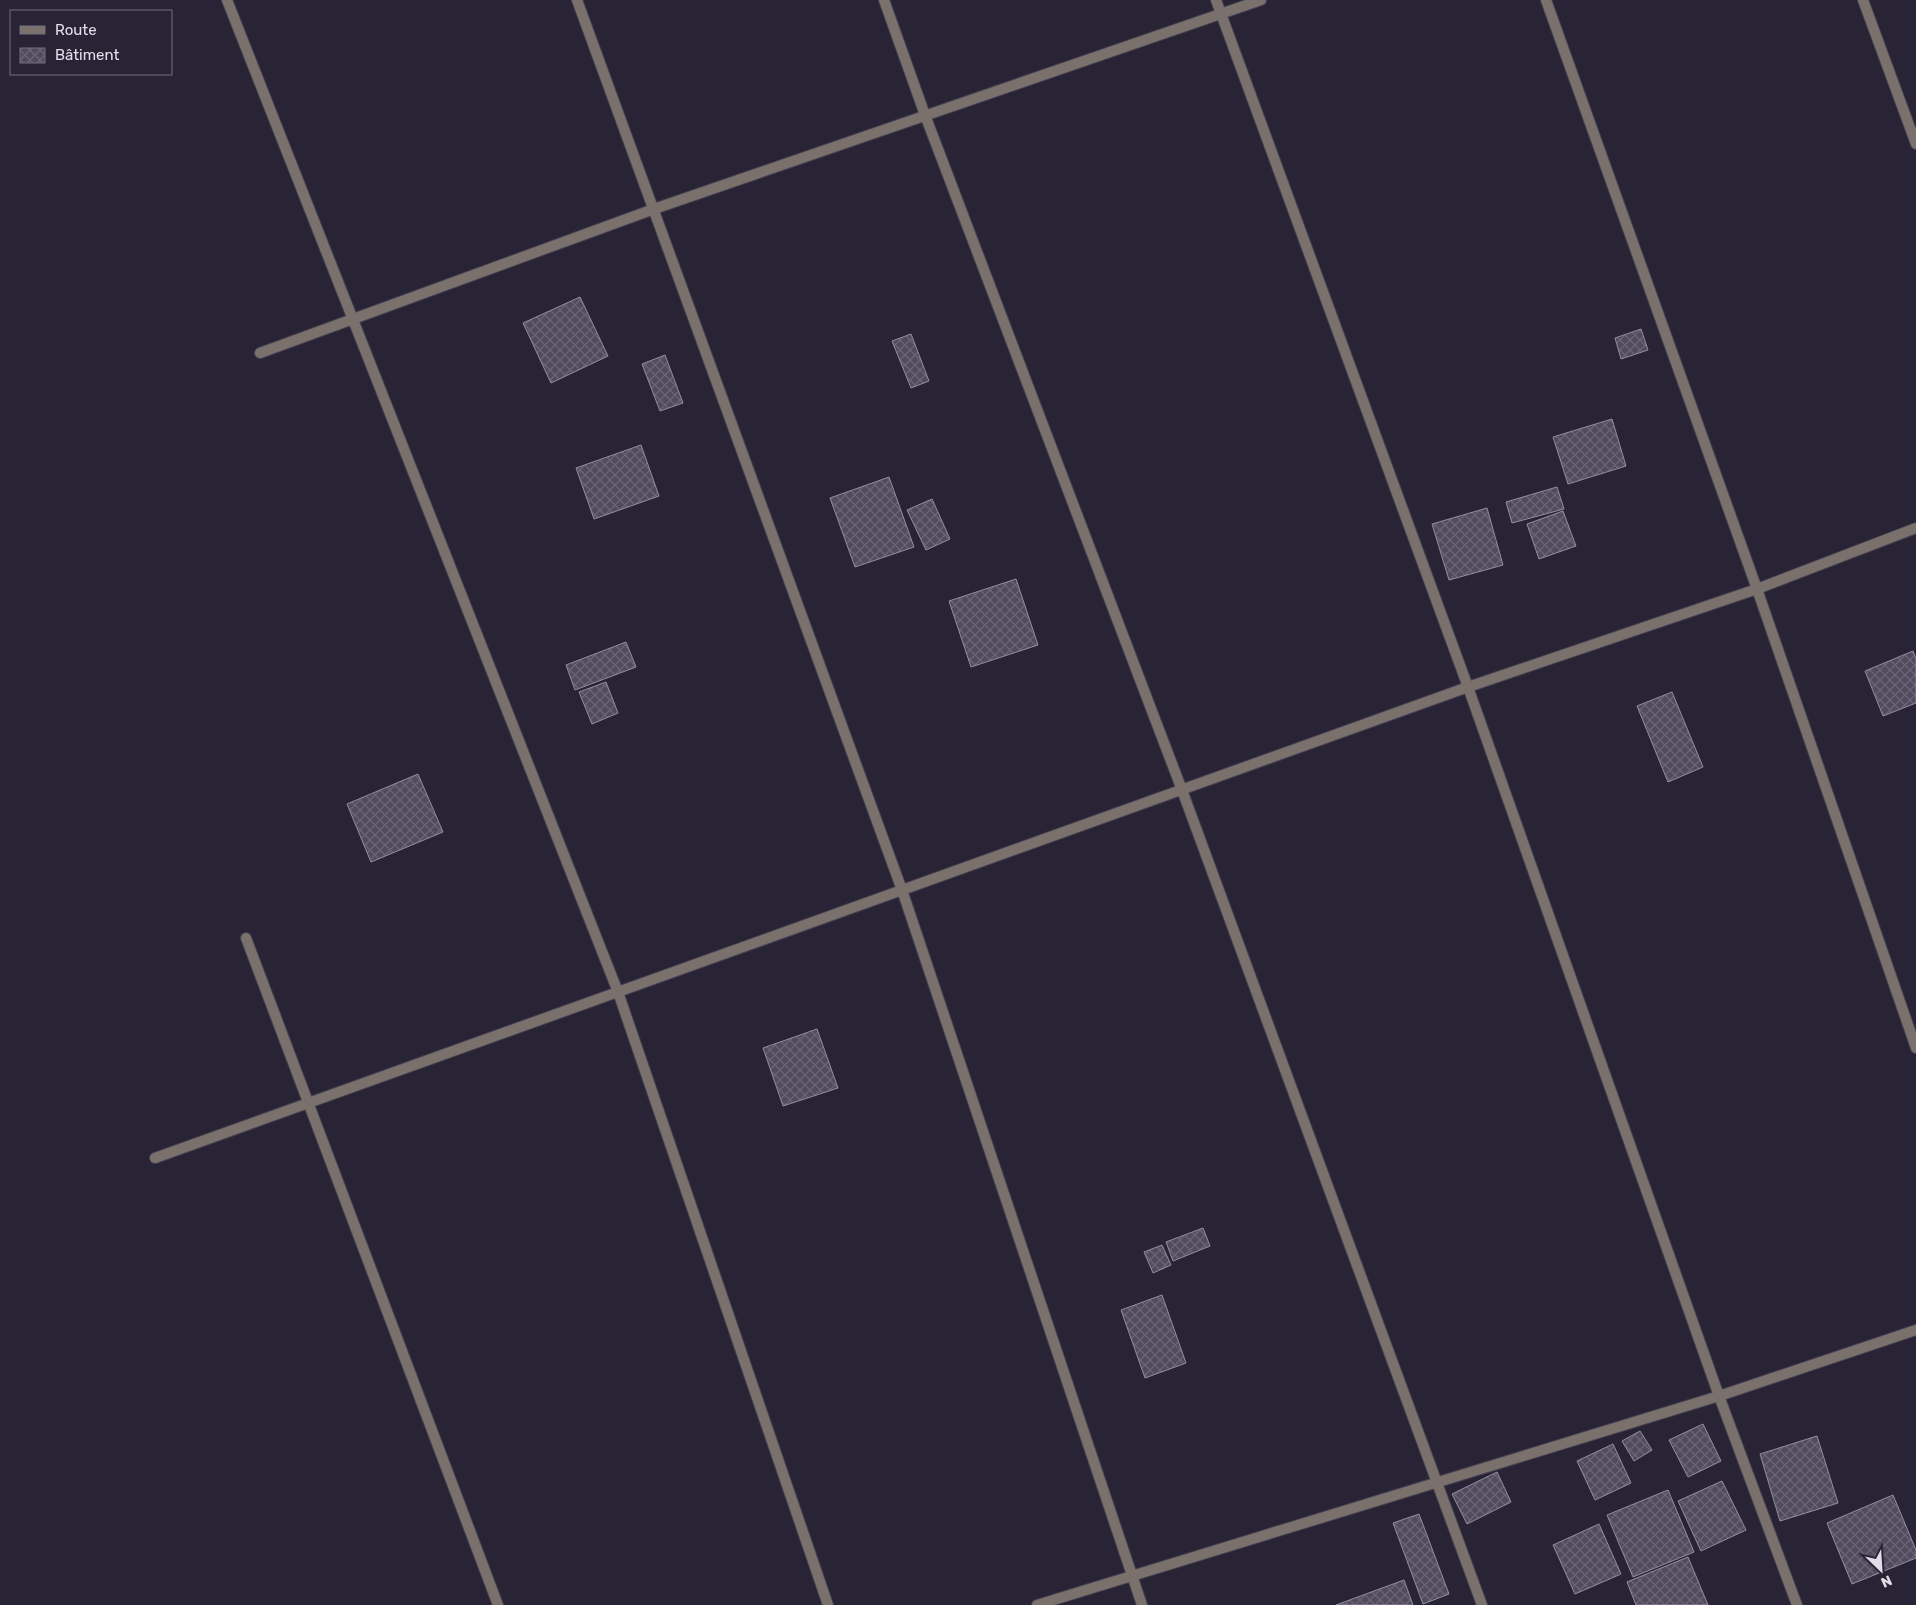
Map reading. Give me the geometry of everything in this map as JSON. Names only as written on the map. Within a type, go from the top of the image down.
[{"type":"street","points":[[227,0],[354,318],[618,992],[828,1605]]},
{"type":"street","points":[[577,0],[902,890],[1142,1605]]},
{"type":"street","points":[[884,0],[1182,790],[1482,1605]]},
{"type":"street","points":[[1216,0],[1468,688],[1720,1396],[1797,1605]]},
{"type":"street","points":[[260,353],[654,209],[1261,0]]},
{"type":"street","points":[[1546,0],[1757,589],[1916,1048]]},
{"type":"street","points":[[1863,0],[1916,144]]},
{"type":"street","points":[[155,1158],[1468,688],[1757,589],[1916,528]]},
{"type":"street","points":[[246,938],[310,1102],[498,1605]]},
{"type":"street","points":[[1037,1605],[1720,1396],[1916,1330]]},
{"type":"building","points":[[580,297],[608,356],[551,383],[523,323]]},
{"type":"building","points":[[1641,329],[1648,350],[1621,359],[1615,338]]},
{"type":"building","points":[[911,334],[929,381],[911,388],[892,341]]},
{"type":"building","points":[[665,355],[683,403],[660,411],[642,364]]},
{"type":"building","points":[[1612,419],[1626,466],[1568,484],[1553,437]]},
{"type":"building","points":[[641,445],[659,496],[594,519],[576,468]]},
{"type":"building","points":[[889,477],[914,547],[855,567],[830,498]]},
{"type":"building","points":[[1557,487],[1564,509],[1512,523],[1506,502]]},
{"type":"building","points":[[932,499],[950,539],[926,550],[907,510]]},
{"type":"building","points":[[1487,508],[1503,565],[1449,580],[1432,524]]},
{"type":"building","points":[[1563,511],[1576,546],[1539,559],[1527,524]]},
{"type":"building","points":[[1016,579],[1038,645],[971,667],[949,601]]},
{"type":"building","points":[[626,642],[636,667],[575,690],[566,665]]},
{"type":"building","points":[[1913,651],[1916,659],[1916,703],[1883,716],[1865,671]]},
{"type":"building","points":[[606,682],[618,713],[592,724],[579,692]]},
{"type":"building","points":[[1672,692],[1703,767],[1668,782],[1637,706]]},
{"type":"building","points":[[418,774],[443,832],[371,862],[347,804]]},
{"type":"building","points":[[817,1029],[838,1088],[783,1106],[763,1048]]},
{"type":"building","points":[[1203,1228],[1210,1246],[1173,1261],[1166,1242]]},
{"type":"building","points":[[1162,1245],[1171,1265],[1153,1273],[1144,1252]]},
{"type":"building","points":[[1162,1295],[1186,1363],[1145,1378],[1121,1310]]},
{"type":"building","points":[[1703,1424],[1721,1461],[1688,1477],[1669,1440]]},
{"type":"building","points":[[1640,1431],[1652,1450],[1634,1461],[1622,1441]]},
{"type":"building","points":[[1817,1436],[1838,1503],[1780,1521],[1760,1454]]},
{"type":"building","points":[[1613,1444],[1631,1483],[1595,1500],[1577,1461]]},
{"type":"building","points":[[1497,1472],[1511,1502],[1467,1524],[1452,1494]]},
{"type":"building","points":[[1722,1481],[1746,1530],[1701,1551],[1678,1501]]},
{"type":"building","points":[[1668,1490],[1694,1552],[1633,1577],[1607,1515]]},
{"type":"building","points":[[1893,1495],[1916,1550],[1916,1558],[1852,1584],[1827,1523]]},
{"type":"building","points":[[1419,1514],[1449,1594],[1423,1604],[1393,1523]]},
{"type":"building","points":[[1599,1524],[1621,1574],[1575,1594],[1553,1545]]},
{"type":"building","points":[[1688,1557],[1708,1605],[1636,1605],[1627,1582]]},
{"type":"building","points":[[1404,1580],[1413,1605],[1336,1605]]}]
